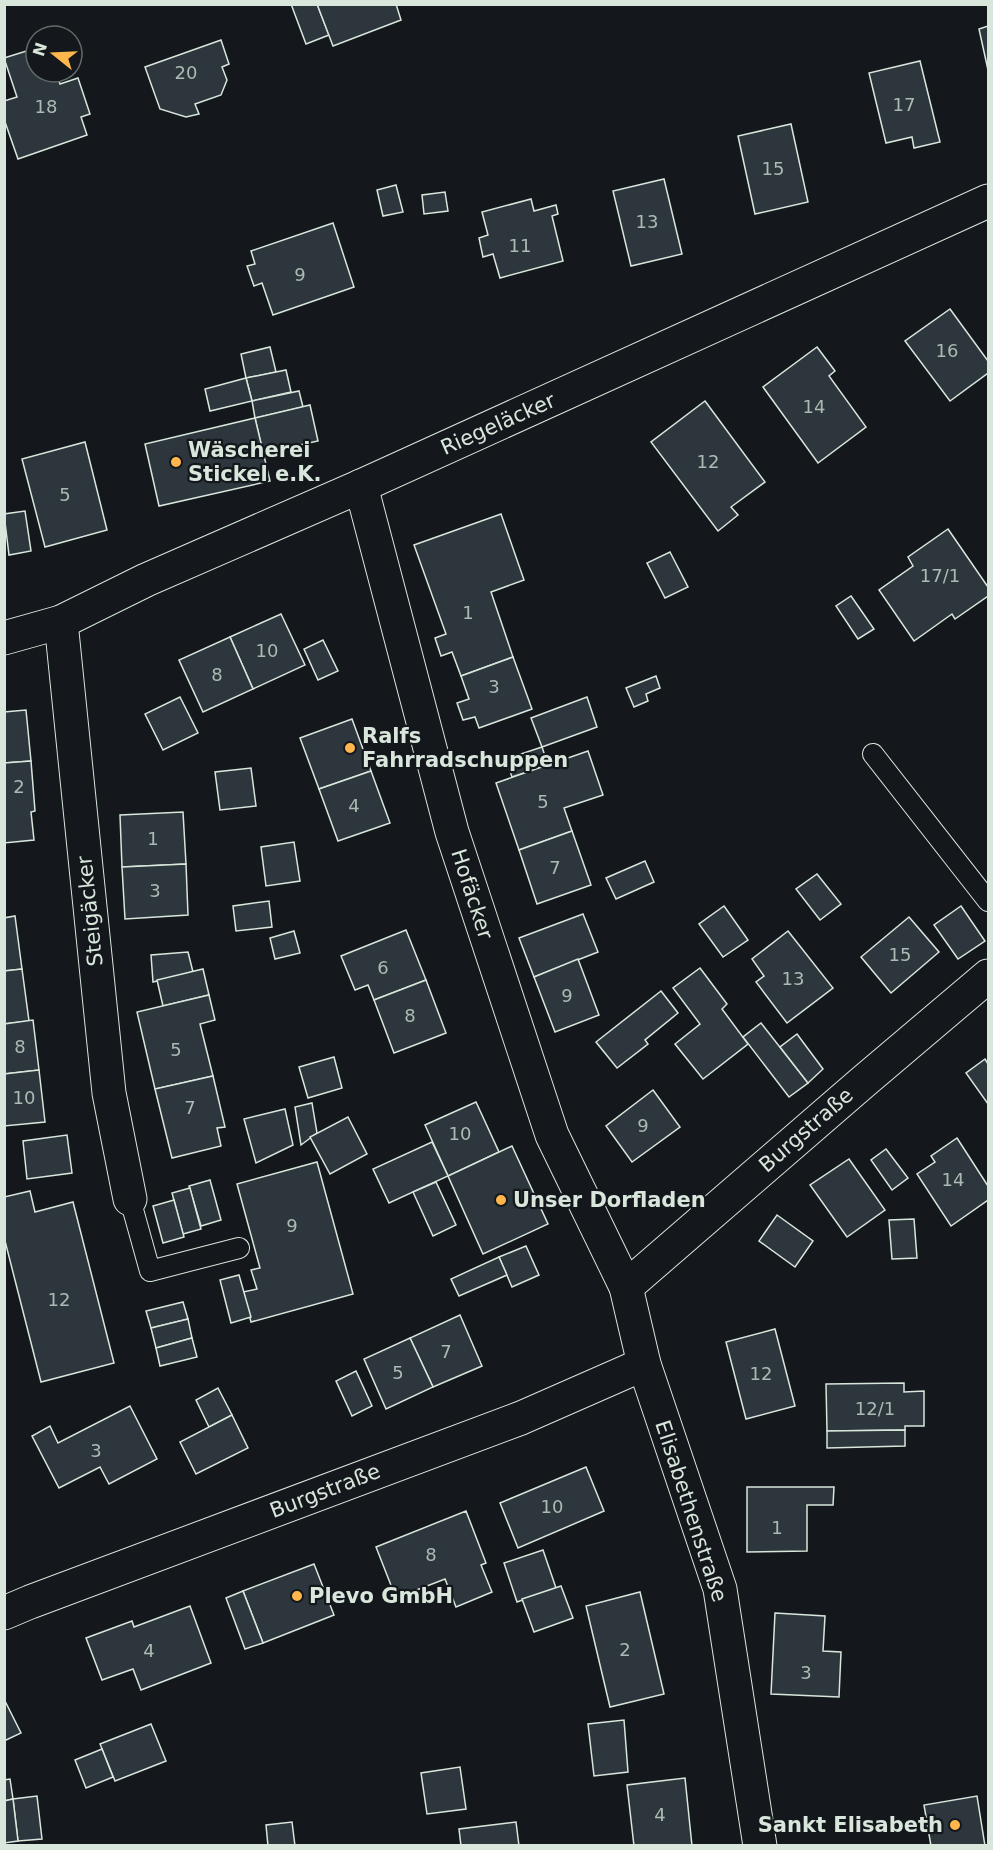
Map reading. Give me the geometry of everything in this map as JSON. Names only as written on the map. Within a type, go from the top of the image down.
[{"type":"street","name":"Riegeläcker","points":[[4,638],[61,622],[146,580],[361,486],[988,201]]},
{"type":"street","name":"Hofäcker","points":[[361,486],[455,843],[552,1135],[626,1287]]},
{"type":"street","name":"Steigäcker","points":[[61,622],[109,1093],[130,1199]]},
{"type":"street","name":"Burgstraße","points":[[626,1287],[988,976]]},
{"type":"street","name":"Elisabethenstraße","points":[[626,1287],[644,1364],[720,1589],[760,1845]]},
{"type":"street","name":"Burgstraße","points":[[4,1613],[521,1418],[644,1364]]},
{"type":"lane","points":[[873,754],[988,901]]},
{"type":"lane","points":[[130,1199],[150,1271],[240,1248]]},
{"type":"building","points":[[291,4],[317,4],[329,35],[306,44]]},
{"type":"building","points":[[317,4],[396,4],[401,20],[333,46]]},
{"type":"building","points":[[988,26],[988,70],[979,29]]},
{"type":"building","points":[[221,40],[229,64],[222,67],[227,80],[221,95],[195,104],[199,114],[186,117],[160,109],[145,67]]},
{"type":"building","points":[[24,52],[24,84],[80,84],[90,114],[81,117],[87,135],[18,159],[4,119],[4,101],[17,97],[4,58]]},
{"type":"building","points":[[920,61],[940,142],[914,148],[912,137],[886,143],[869,73]]},
{"type":"building","points":[[791,124],[808,202],[755,214],[738,136]]},
{"type":"building","points":[[664,179],[682,254],[631,266],[613,191]]},
{"type":"building","points":[[396,185],[403,212],[383,216],[377,190]]},
{"type":"building","points":[[445,192],[448,211],[424,214],[422,195]]},
{"type":"building","points":[[531,199],[534,211],[556,205],[558,214],[552,216],[563,261],[500,278],[493,254],[483,257],[479,238],[488,235],[482,212]]},
{"type":"building","points":[[333,223],[354,287],[273,315],[262,283],[254,286],[247,266],[255,264],[251,251]]},
{"type":"building","points":[[950,309],[988,361],[988,373],[950,401],[905,341]]},
{"type":"building","points":[[270,347],[276,372],[246,378],[241,354]]},
{"type":"building","points":[[817,347],[835,371],[829,376],[866,427],[818,463],[763,387]]},
{"type":"building","points":[[286,370],[291,392],[252,401],[246,378]]},
{"type":"building","points":[[246,378],[252,401],[210,411],[205,389]]},
{"type":"building","points":[[299,391],[303,407],[255,418],[252,401]]},
{"type":"building","points":[[705,401],[765,482],[731,507],[738,515],[718,531],[651,442]]},
{"type":"building","points":[[310,405],[318,441],[263,453],[255,418]]},
{"type":"building","points":[[255,418],[270,481],[159,506],[145,444]]},
{"type":"building","points":[[85,442],[107,530],[45,547],[22,459]]},
{"type":"building","points":[[25,511],[31,551],[9,555],[4,514]]},
{"type":"building","points":[[501,514],[524,580],[491,592],[513,657],[461,676],[452,652],[441,656],[435,638],[446,634],[414,545]]},
{"type":"building","points":[[948,529],[988,587],[988,596],[955,619],[952,614],[914,641],[879,590],[913,566],[908,557]]},
{"type":"building","points":[[670,552],[688,587],[665,598],[647,563]]},
{"type":"building","points":[[851,596],[874,629],[858,639],[836,606]]},
{"type":"building","points":[[281,614],[305,665],[253,689],[230,637]]},
{"type":"building","points":[[230,637],[253,689],[203,712],[179,660]]},
{"type":"building","points":[[323,640],[338,671],[318,680],[304,649]]},
{"type":"building","points":[[513,657],[532,709],[479,728],[475,717],[463,720],[457,703],[469,699],[461,676]]},
{"type":"building","points":[[656,676],[660,688],[646,694],[648,701],[634,707],[626,688]]},
{"type":"building","points":[[180,697],[198,733],[163,750],[145,714]]},
{"type":"building","points":[[587,697],[597,727],[542,747],[531,718]]},
{"type":"building","points":[[26,710],[31,761],[4,763],[4,712]]},
{"type":"building","points":[[352,719],[371,771],[319,789],[300,738]]},
{"type":"building","points":[[542,747],[548,765],[512,777],[506,759]]},
{"type":"building","points":[[588,751],[603,795],[564,808],[572,831],[519,850],[496,783]]},
{"type":"building","points":[[31,761],[35,811],[31,812],[34,840],[4,843],[4,763]]},
{"type":"building","points":[[251,768],[256,806],[220,810],[215,772]]},
{"type":"building","points":[[371,771],[390,823],[338,841],[319,789]]},
{"type":"building","points":[[183,812],[186,864],[122,867],[120,815]]},
{"type":"building","points":[[572,831],[591,885],[537,904],[519,850]]},
{"type":"building","points":[[294,842],[300,881],[266,886],[261,847]]},
{"type":"building","points":[[645,861],[654,882],[616,899],[606,878]]},
{"type":"building","points":[[186,864],[188,915],[125,919],[122,867]]},
{"type":"building","points":[[817,874],[841,904],[820,920],[796,889]]},
{"type":"building","points":[[269,901],[272,927],[236,931],[233,906]]},
{"type":"building","points":[[724,906],[748,940],[723,957],[699,924]]},
{"type":"building","points":[[961,906],[985,941],[958,959],[934,925]]},
{"type":"building","points":[[583,914],[598,952],[534,977],[519,938]]},
{"type":"building","points":[[15,916],[22,969],[4,971],[4,918]]},
{"type":"building","points":[[909,917],[939,952],[891,993],[861,957]]},
{"type":"building","points":[[406,930],[426,980],[374,1000],[368,985],[355,990],[341,956]]},
{"type":"building","points":[[294,931],[300,953],[275,959],[270,938]]},
{"type":"building","points":[[788,931],[833,988],[787,1023],[756,982],[764,976],[752,959]]},
{"type":"building","points":[[188,952],[193,972],[153,982],[151,955]]},
{"type":"building","points":[[578,959],[599,1015],[555,1032],[534,977]]},
{"type":"building","points":[[700,968],[727,1004],[722,1009],[748,1044],[703,1079],[675,1044],[700,1024],[673,988]]},
{"type":"building","points":[[22,969],[29,1021],[4,1024],[4,971]]},
{"type":"building","points":[[203,969],[209,995],[163,1006],[157,980]]},
{"type":"building","points":[[426,980],[446,1033],[394,1053],[374,1000]]},
{"type":"building","points":[[661,991],[678,1013],[645,1040],[648,1044],[617,1068],[596,1042]]},
{"type":"building","points":[[209,995],[215,1020],[200,1024],[213,1076],[155,1089],[137,1012]]},
{"type":"building","points":[[33,1020],[39,1070],[4,1074],[4,1024]]},
{"type":"building","points":[[761,1023],[808,1083],[789,1097],[743,1037]]},
{"type":"building","points":[[797,1034],[823,1069],[808,1083],[780,1047]]},
{"type":"building","points":[[334,1057],[342,1088],[308,1098],[299,1067]]},
{"type":"building","points":[[985,1059],[988,1064],[988,1104],[966,1073]]},
{"type":"building","points":[[39,1070],[45,1122],[4,1126],[4,1074]]},
{"type":"building","points":[[213,1076],[225,1127],[217,1128],[221,1146],[172,1158],[155,1089]]},
{"type":"building","points":[[653,1090],[680,1127],[632,1162],[606,1126]]},
{"type":"building","points":[[476,1102],[499,1152],[448,1176],[425,1125]]},
{"type":"building","points":[[312,1103],[317,1133],[301,1145],[295,1107]]},
{"type":"building","points":[[285,1109],[293,1145],[256,1163],[244,1119]]},
{"type":"building","points":[[348,1117],[367,1154],[330,1174],[310,1137]]},
{"type":"building","points":[[67,1135],[72,1173],[27,1179],[23,1141]]},
{"type":"building","points":[[957,1138],[988,1186],[988,1200],[951,1226],[917,1174],[935,1162],[931,1156]]},
{"type":"building","points":[[432,1142],[448,1176],[389,1203],[373,1169]]},
{"type":"building","points":[[512,1146],[548,1224],[483,1254],[448,1176]]},
{"type":"building","points":[[886,1149],[908,1178],[892,1190],[871,1160]]},
{"type":"building","points":[[849,1159],[885,1210],[847,1237],[810,1185]]},
{"type":"building","points":[[317,1162],[353,1294],[251,1322],[243,1292],[257,1289],[251,1270],[260,1268],[237,1184]]},
{"type":"building","points":[[210,1180],[221,1220],[201,1226],[189,1186]]},
{"type":"building","points":[[436,1182],[456,1225],[433,1236],[413,1192]]},
{"type":"building","points":[[190,1188],[201,1229],[183,1234],[172,1193]]},
{"type":"building","points":[[30,1191],[35,1212],[73,1202],[114,1363],[41,1382],[4,1237],[4,1197]]},
{"type":"building","points":[[174,1200],[184,1237],[163,1243],[153,1206]]},
{"type":"building","points":[[777,1215],[813,1241],[795,1267],[759,1241]]},
{"type":"building","points":[[914,1219],[917,1258],[892,1259],[889,1220]]},
{"type":"building","points":[[526,1246],[539,1275],[512,1287],[499,1257]]},
{"type":"building","points":[[499,1257],[507,1275],[459,1296],[451,1279]]},
{"type":"building","points":[[239,1275],[251,1317],[231,1323],[220,1280]]},
{"type":"building","points":[[183,1302],[188,1319],[151,1328],[146,1311]]},
{"type":"building","points":[[460,1315],[482,1366],[433,1387],[410,1338]]},
{"type":"building","points":[[188,1319],[192,1338],[156,1348],[151,1328]]},
{"type":"building","points":[[775,1329],[795,1406],[746,1419],[726,1342]]},
{"type":"building","points":[[192,1338],[197,1357],[160,1366],[156,1348]]},
{"type":"building","points":[[410,1338],[433,1387],[386,1409],[364,1359]]},
{"type":"building","points":[[356,1371],[372,1406],[352,1416],[336,1381]]},
{"type":"building","points":[[904,1383],[904,1392],[924,1391],[924,1426],[905,1426],[905,1430],[827,1431],[826,1384]]},
{"type":"building","points":[[218,1388],[232,1415],[209,1427],[196,1400]]},
{"type":"building","points":[[130,1406],[157,1459],[109,1484],[100,1467],[59,1488],[32,1436],[50,1426],[58,1443]]},
{"type":"building","points":[[232,1415],[248,1448],[196,1474],[180,1442]]},
{"type":"building","points":[[905,1430],[905,1446],[827,1448],[827,1431]]},
{"type":"building","points":[[586,1467],[604,1511],[518,1548],[500,1503]]},
{"type":"building","points":[[747,1487],[834,1487],[833,1505],[807,1505],[807,1551],[747,1552]]},
{"type":"building","points":[[466,1511],[486,1563],[481,1565],[492,1592],[456,1607],[445,1579],[396,1598],[376,1547]]},
{"type":"building","points":[[543,1550],[556,1588],[517,1602],[504,1563]]},
{"type":"building","points":[[314,1564],[334,1615],[263,1643],[243,1591]]},
{"type":"building","points":[[561,1586],[573,1618],[534,1632],[522,1599]]},
{"type":"building","points":[[243,1591],[263,1643],[245,1649],[226,1598]]},
{"type":"building","points":[[640,1592],[664,1694],[610,1707],[586,1606]]},
{"type":"building","points":[[190,1606],[211,1663],[141,1690],[133,1669],[102,1680],[86,1638],[132,1621],[134,1627]]},
{"type":"building","points":[[775,1613],[825,1616],[823,1651],[841,1652],[839,1697],[771,1694]]},
{"type":"building","points":[[4,1699],[21,1733],[4,1741]]},
{"type":"building","points":[[624,1720],[628,1772],[594,1776],[588,1724]]},
{"type":"building","points":[[151,1724],[166,1761],[115,1781],[100,1744]]},
{"type":"building","points":[[102,1749],[113,1777],[86,1788],[75,1760]]},
{"type":"building","points":[[460,1767],[466,1809],[427,1814],[421,1773]]},
{"type":"building","points":[[685,1778],[692,1846],[634,1846],[627,1785]]},
{"type":"building","points":[[10,1779],[13,1799],[4,1801],[4,1780]]},
{"type":"building","points":[[37,1796],[42,1839],[18,1841],[13,1799]]},
{"type":"building","name":"Sankt Elisabeth","points":[[977,1796],[985,1846],[931,1846],[924,1805]]},
{"type":"building","points":[[13,1799],[18,1841],[4,1843],[4,1801]]},
{"type":"building","points":[[292,1822],[295,1846],[268,1846],[266,1825]]},
{"type":"building","points":[[516,1822],[519,1846],[461,1846],[459,1829]]},
{"type":"place","name":"Wäscherei Stickel e.K.","points":[[176,462]]},
{"type":"place","name":"Ralfs Fahrradschuppen","points":[[350,748]]},
{"type":"place","name":"Unser Dorfladen","points":[[501,1200]]},
{"type":"place","name":"Plevo GmbH","points":[[297,1596]]},
{"type":"place","name":"Sankt Elisabeth","points":[[955,1825]]}]
